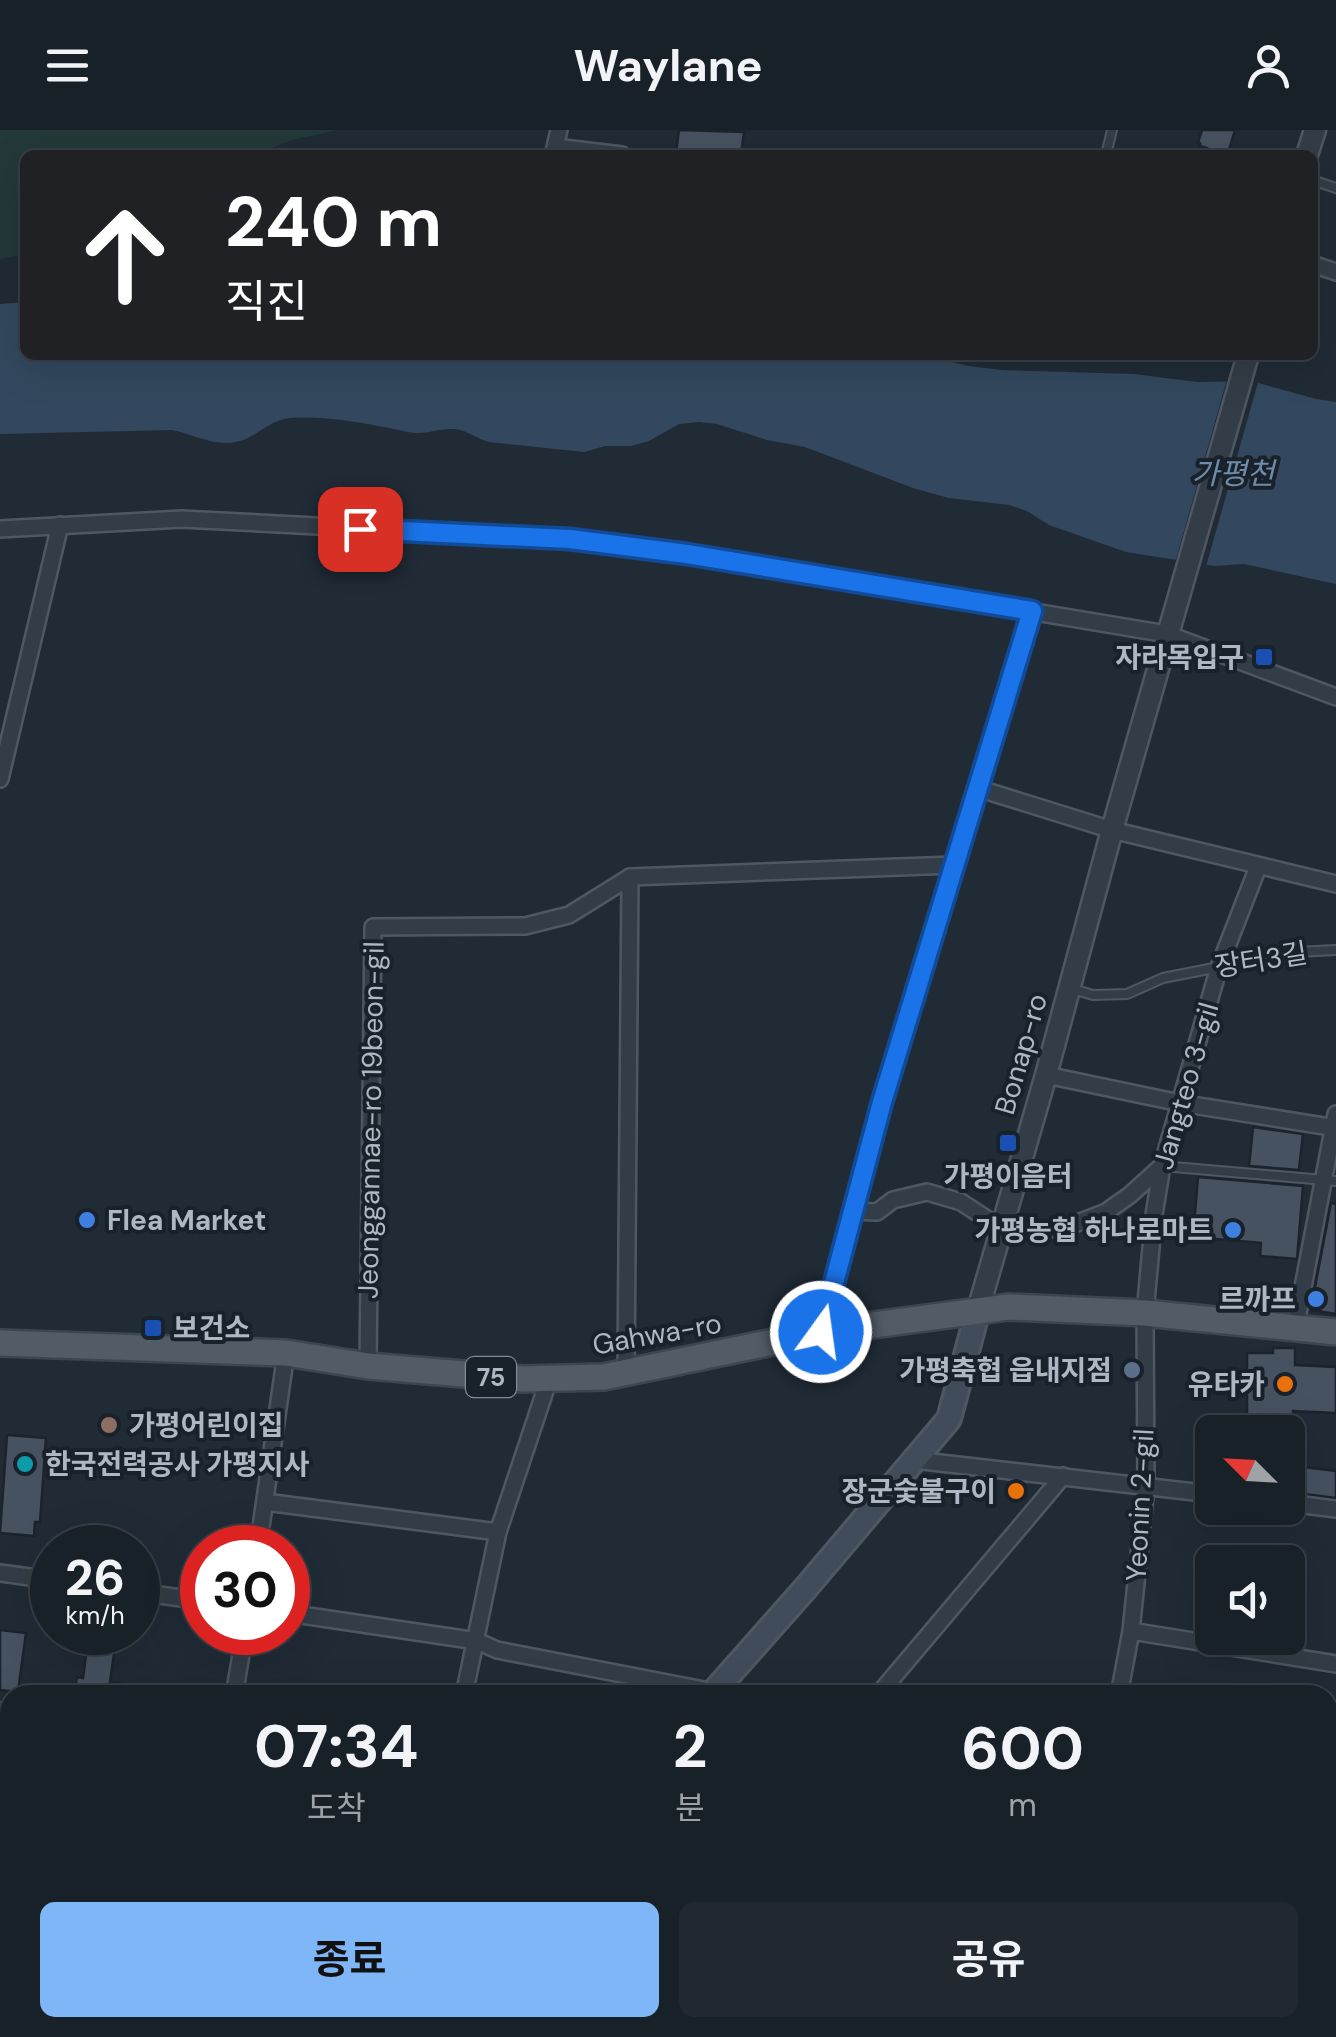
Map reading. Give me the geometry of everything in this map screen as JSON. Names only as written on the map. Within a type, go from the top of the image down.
[{"type":"main road","name":"Gahwa-ro","points":[[0,1343],[286,1354],[368,1366],[549,1379],[604,1377],[821,1332],[1008,1307],[1145,1313],[1336,1332]]},
{"type":"main road","name":"Bonap-ro","points":[[725,1685],[949,1419],[978,1310]]},
{"type":"street","points":[[560,130],[554,147],[580,150]]},
{"type":"street","name":"Bonap-ro","points":[[978,1310],[1247,360]]},
{"type":"street","points":[[0,529],[182,520],[570,539],[687,554],[1168,634],[1336,698]]},
{"type":"street","points":[[0,779],[60,526]]},
{"type":"street","points":[[821,1332],[882,1102],[1032,611]]},
{"type":"street","points":[[977,788],[1112,830],[1336,884]]},
{"type":"street","points":[[626,1372],[630,877],[954,866]]},
{"type":"street","name":"Jangteo 3-gil","points":[[1145,1313],[1162,1166],[1219,967],[1258,867]]},
{"type":"street","name":"Jeonggannae-ro 19beon-gil","points":[[368,1366],[373,927],[525,926],[570,915],[630,877]]},
{"type":"street","points":[[1046,1075],[1180,1103],[1335,1123],[1329,1180],[1295,1329]]},
{"type":"street","points":[[852,1211],[876,1212],[893,1200],[928,1192],[961,1202],[1002,1229],[1064,1228],[1093,1219],[1130,1195],[1162,1166]]},
{"type":"street","name":"Yeonin 2-gil","points":[[1121,1685],[1131,1631],[1146,1487],[1145,1313]]},
{"type":"street","points":[[261,1525],[286,1354]]},
{"type":"street","points":[[466,1685],[498,1532],[549,1379]]},
{"type":"street","points":[[914,1460],[1195,1492]]},
{"type":"street","points":[[886,1685],[1063,1476]]},
{"type":"street","points":[[264,1502],[498,1532]]},
{"type":"street","points":[[1305,1505],[1336,1509]]},
{"type":"street","points":[[0,1573],[30,1577]]},
{"type":"street","points":[[310,1617],[477,1641],[497,1650],[673,1685]]},
{"type":"street","points":[[1131,1631],[1336,1664]]},
{"type":"street","points":[[236,1685],[241,1655]]},
{"type":"lane","name":"장터3길","points":[[1070,989],[1092,994],[1127,994],[1163,978],[1266,962],[1297,952],[1336,950]]},
{"type":"lane","points":[[1162,1166],[1329,1180]]},
{"type":"green space","points":[[0,130],[338,130],[267,150],[20,150],[20,255],[0,259]]},
{"type":"water","name":"가평천","points":[[20,302],[20,360],[945,360],[1002,370],[1134,374],[1197,382],[1251,381],[1336,402],[1336,584],[1244,564],[1215,566],[1126,552],[1049,525],[1009,505],[949,498],[805,447],[717,424],[679,424],[649,441],[584,452],[489,442],[458,429],[414,433],[313,418],[284,419],[248,438],[228,443],[172,430],[0,434],[0,304]]},
{"type":"pier","points":[[1228,376],[1259,379],[1205,570],[1174,566]]},
{"type":"building","points":[[679,130],[744,132],[742,150],[676,150]]},
{"type":"building","points":[[1202,130],[1235,130],[1230,150],[1206,150],[1198,142]]},
{"type":"building","points":[[1253,1127],[1303,1134],[1299,1170],[1249,1166]]},
{"type":"building","points":[[1198,1177],[1303,1186],[1297,1259],[1260,1256],[1261,1243],[1193,1237]]},
{"type":"building","points":[[1331,1203],[1336,1204],[1336,1314],[1311,1308]]},
{"type":"building","points":[[1273,1348],[1295,1348],[1295,1365],[1336,1367],[1336,1413],[1247,1415],[1247,1353],[1273,1353]]},
{"type":"building","name":"한국전력공사 가평지사","points":[[7,1435],[46,1438],[40,1522],[30,1525],[30,1536],[0,1533]]},
{"type":"building","points":[[1305,1467],[1336,1471],[1336,1498],[1305,1494]]},
{"type":"building","points":[[0,1630],[26,1633],[19,1685],[0,1685]]},
{"type":"building","points":[[86,1655],[114,1655],[110,1682],[132,1685],[76,1685],[77,1677],[83,1678]]},
{"type":"place","name":"자라목입구","points":[[1264,657]]},
{"type":"place","name":"가평이음터","points":[[1008,1143]]},
{"type":"place","name":"Flea Market","points":[[87,1220]]},
{"type":"place","name":"가평농협 하나로마트","points":[[1233,1230]]},
{"type":"place","name":"르까프","points":[[1316,1299]]},
{"type":"place","name":"보건소","points":[[153,1328]]},
{"type":"place","name":"가평축협 읍내지점","points":[[1132,1370]]},
{"type":"place","name":"유타카","points":[[1285,1384]]},
{"type":"place","name":"가평어린이집","points":[[109,1425]]},
{"type":"place","name":"한국전력공사 가평지사","points":[[25,1464]]},
{"type":"place","name":"장군숯불구이","points":[[1016,1491]]},
{"type":"route","points":[[360,529],[570,539],[687,554],[1032,611],[882,1102],[821,1332]]}]
